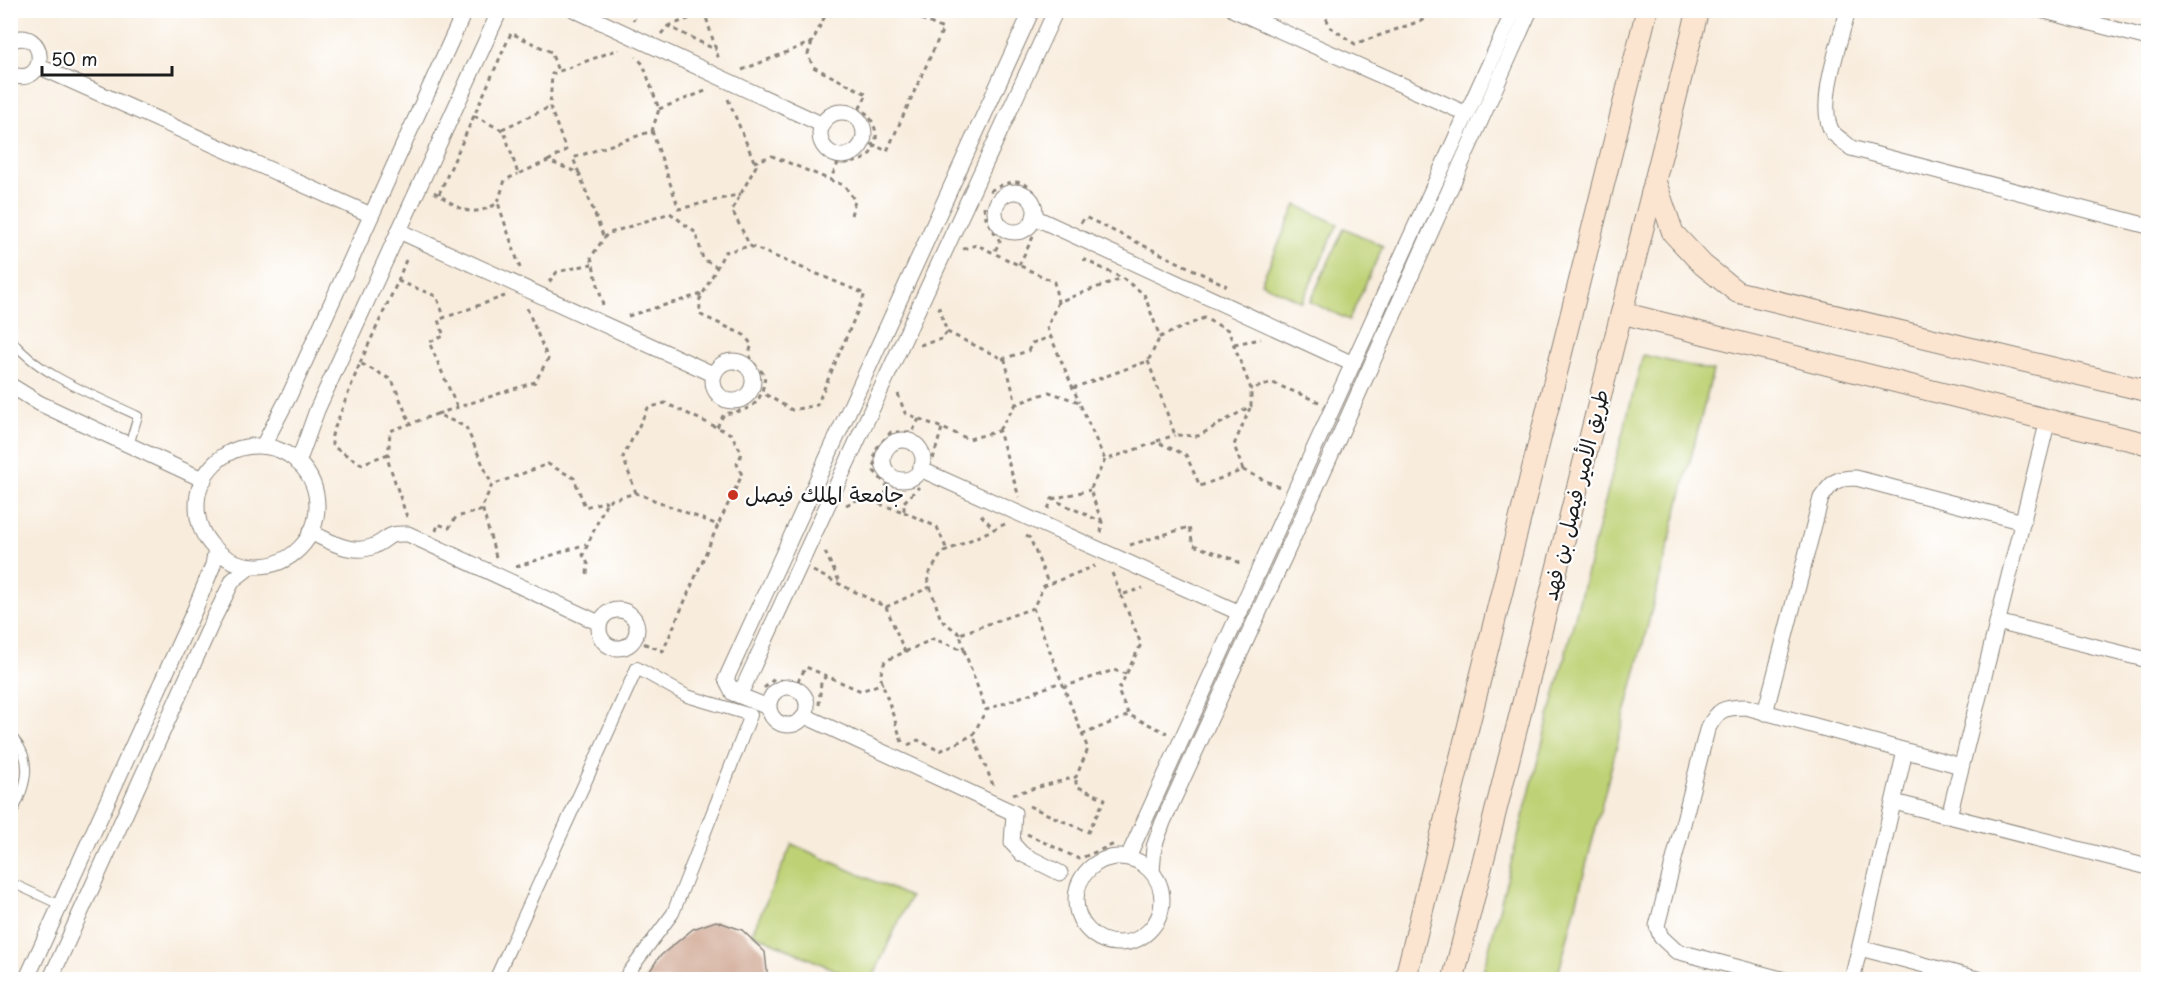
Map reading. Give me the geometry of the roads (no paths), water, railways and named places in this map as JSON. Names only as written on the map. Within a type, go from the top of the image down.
[{"type":"main road","points":[[1405,980],[1647,10]]},
{"type":"main road","name":"طريق الأمير فيصل بن فهد","points":[[1453,980],[1698,10]]},
{"type":"main road","points":[[1655,181],[1673,233],[1703,265],[1737,292],[2148,391]]},
{"type":"main road","points":[[1622,313],[2148,444]]},
{"type":"street","points":[[263,446],[290,394],[465,10]]},
{"type":"street","points":[[298,463],[317,410],[500,10]]},
{"type":"street","points":[[575,10],[730,90],[823,124]]},
{"type":"street","points":[[734,686],[1032,10]]},
{"type":"street","points":[[734,686],[800,564],[1056,10]]},
{"type":"street","points":[[1233,10],[1467,114]]},
{"type":"street","points":[[1128,858],[1514,10]]},
{"type":"street","points":[[1152,872],[1154,847],[1163,822],[1339,437],[1530,10]]},
{"type":"street","points":[[1848,10],[1827,88],[1827,117],[1833,132],[1851,148],[2148,226]]},
{"type":"street","points":[[2041,10],[2148,38]]},
{"type":"street","points":[[10,41],[22,38],[33,43],[40,54],[38,66],[29,75],[23,77],[10,74]]},
{"type":"street","points":[[38,66],[371,215]]},
{"type":"street","points":[[838,113],[852,114],[861,123],[869,143],[851,154],[836,155],[824,146],[820,132],[823,124],[826,119],[838,113]]},
{"type":"street","points":[[1034,218],[1353,364]]},
{"type":"street","points":[[399,231],[713,374]]},
{"type":"street","points":[[10,385],[39,403],[204,480]]},
{"type":"street","points":[[1949,816],[2049,420]]},
{"type":"street","points":[[249,446],[263,446],[276,450],[298,463],[313,486],[317,499],[317,513],[310,532],[300,548],[278,562],[265,566],[251,566],[231,559],[216,549],[204,533],[197,513],[197,500],[204,480],[214,465],[236,450],[249,446]]},
{"type":"street","points":[[922,476],[1240,613]]},
{"type":"street","points":[[1765,713],[1821,498],[1829,486],[1839,478],[1856,478],[2023,522]]},
{"type":"street","points":[[310,532],[351,551],[373,547],[392,533],[408,534],[599,623]]},
{"type":"street","points":[[26,980],[195,609],[213,565],[216,549]]},
{"type":"street","points":[[50,980],[214,618],[233,580],[251,566]]},
{"type":"street","points":[[621,610],[627,612],[638,628],[630,645],[619,649],[607,645],[600,636],[599,623],[608,613],[621,610]]},
{"type":"street","points":[[1997,622],[2148,660]]},
{"type":"street","points":[[495,980],[637,668],[687,696],[751,715],[673,913],[623,980]]},
{"type":"street","points":[[734,686],[768,707]]},
{"type":"street","points":[[789,687],[801,692],[807,703],[805,716],[795,724],[783,725],[772,718],[768,707],[769,700],[777,690],[789,687]]},
{"type":"street","points":[[1785,980],[1676,951],[1661,937],[1657,926],[1707,730],[1715,715],[1727,707],[1746,707],[1961,766]]},
{"type":"street","points":[[805,716],[1014,813],[1012,843],[1022,854],[1060,873],[1083,875]]},
{"type":"street","points":[[1852,980],[1905,751]]},
{"type":"street","points":[[1894,802],[2148,867]]},
{"type":"street","points":[[1113,857],[1128,858],[1141,863],[1152,872],[1160,884],[1161,912],[1155,925],[1145,935],[1133,942],[1119,944],[1105,941],[1092,934],[1082,923],[1076,910],[1075,895],[1079,881],[1088,869],[1099,861],[1113,857]]},
{"type":"street","points":[[1060,873],[1075,895]]},
{"type":"street","points":[[1860,948],[1981,980]]},
{"type":"lane","points":[[10,338],[20,351],[43,369],[138,416],[129,445]]},
{"type":"lane","points":[[10,735],[25,756],[27,771],[21,795],[10,819]]},
{"type":"lane","points":[[10,882],[60,905]]},
{"type":"place","name":"جامعة الملك فيصل","points":[[733,495]]}]
